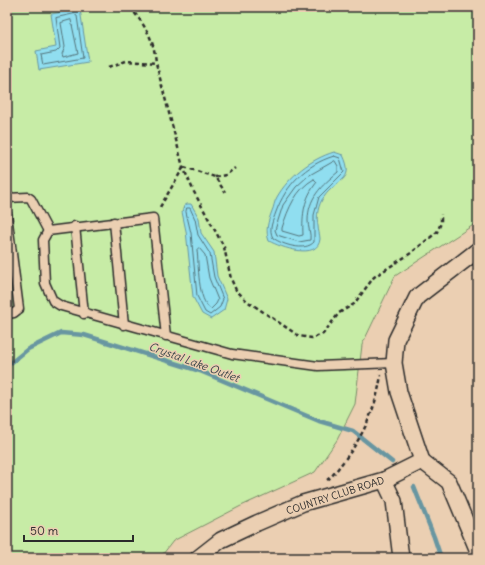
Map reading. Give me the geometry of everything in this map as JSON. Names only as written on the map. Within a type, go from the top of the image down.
[{"type":"street","points":[[478,250],[417,297],[396,340],[394,363],[399,392],[422,460],[449,482],[478,551]]},
{"type":"street","name":"COUNTRY CLUB ROAD","points":[[198,558],[221,540],[297,506],[352,488],[384,480],[422,460]]},
{"type":"street","points":[[384,480],[394,501],[401,558]]},
{"type":"lane","points":[[7,198],[28,197],[32,199],[48,231]]},
{"type":"lane","points":[[7,214],[19,309],[14,313],[7,314]]},
{"type":"lane","points":[[48,231],[75,226],[153,218],[166,336]]},
{"type":"lane","points":[[114,222],[124,325]]},
{"type":"lane","points":[[75,226],[84,314]]},
{"type":"lane","points":[[48,231],[43,240],[42,252],[45,283],[53,301],[61,306],[84,314],[232,354],[318,366],[394,363]]},
{"type":"path","points":[[130,7],[149,33],[154,46],[156,63],[183,167],[192,188],[224,247],[231,279],[236,290],[260,311],[299,336],[305,338],[317,337],[322,334],[339,313],[354,304],[374,277],[411,253],[437,232],[441,223],[441,214]]},
{"type":"path","points":[[109,67],[126,61],[156,63]]},
{"type":"path","points":[[183,167],[215,177],[226,175],[235,168]]},
{"type":"path","points":[[160,207],[183,167]]},
{"type":"path","points":[[215,177],[225,192]]},
{"type":"path","points":[[355,445],[365,429]]},
{"type":"green space","points":[[7,7],[478,7],[478,222],[395,276],[362,345],[355,404],[337,440],[315,472],[241,506],[173,541],[160,558],[7,558]]},
{"type":"water","points":[[80,9],[88,62],[39,70],[36,51],[56,47],[51,14]]},
{"type":"water","points":[[334,152],[343,155],[347,170],[343,179],[329,191],[320,203],[317,215],[320,239],[318,246],[306,251],[289,249],[269,241],[267,233],[268,222],[275,201],[282,189],[301,169],[317,159]]},
{"type":"water","points":[[191,204],[199,218],[201,233],[214,252],[217,276],[227,299],[224,310],[211,319],[202,314],[193,297],[186,231],[182,212],[184,206]]},
{"type":"waterway","name":"Crystal Lake Outlet","points":[[7,366],[28,349],[61,333],[84,335],[200,371],[319,421],[353,431],[392,462]]},
{"type":"waterway","name":"Crystal Lake Outlet","points":[[414,487],[441,558]]}]
